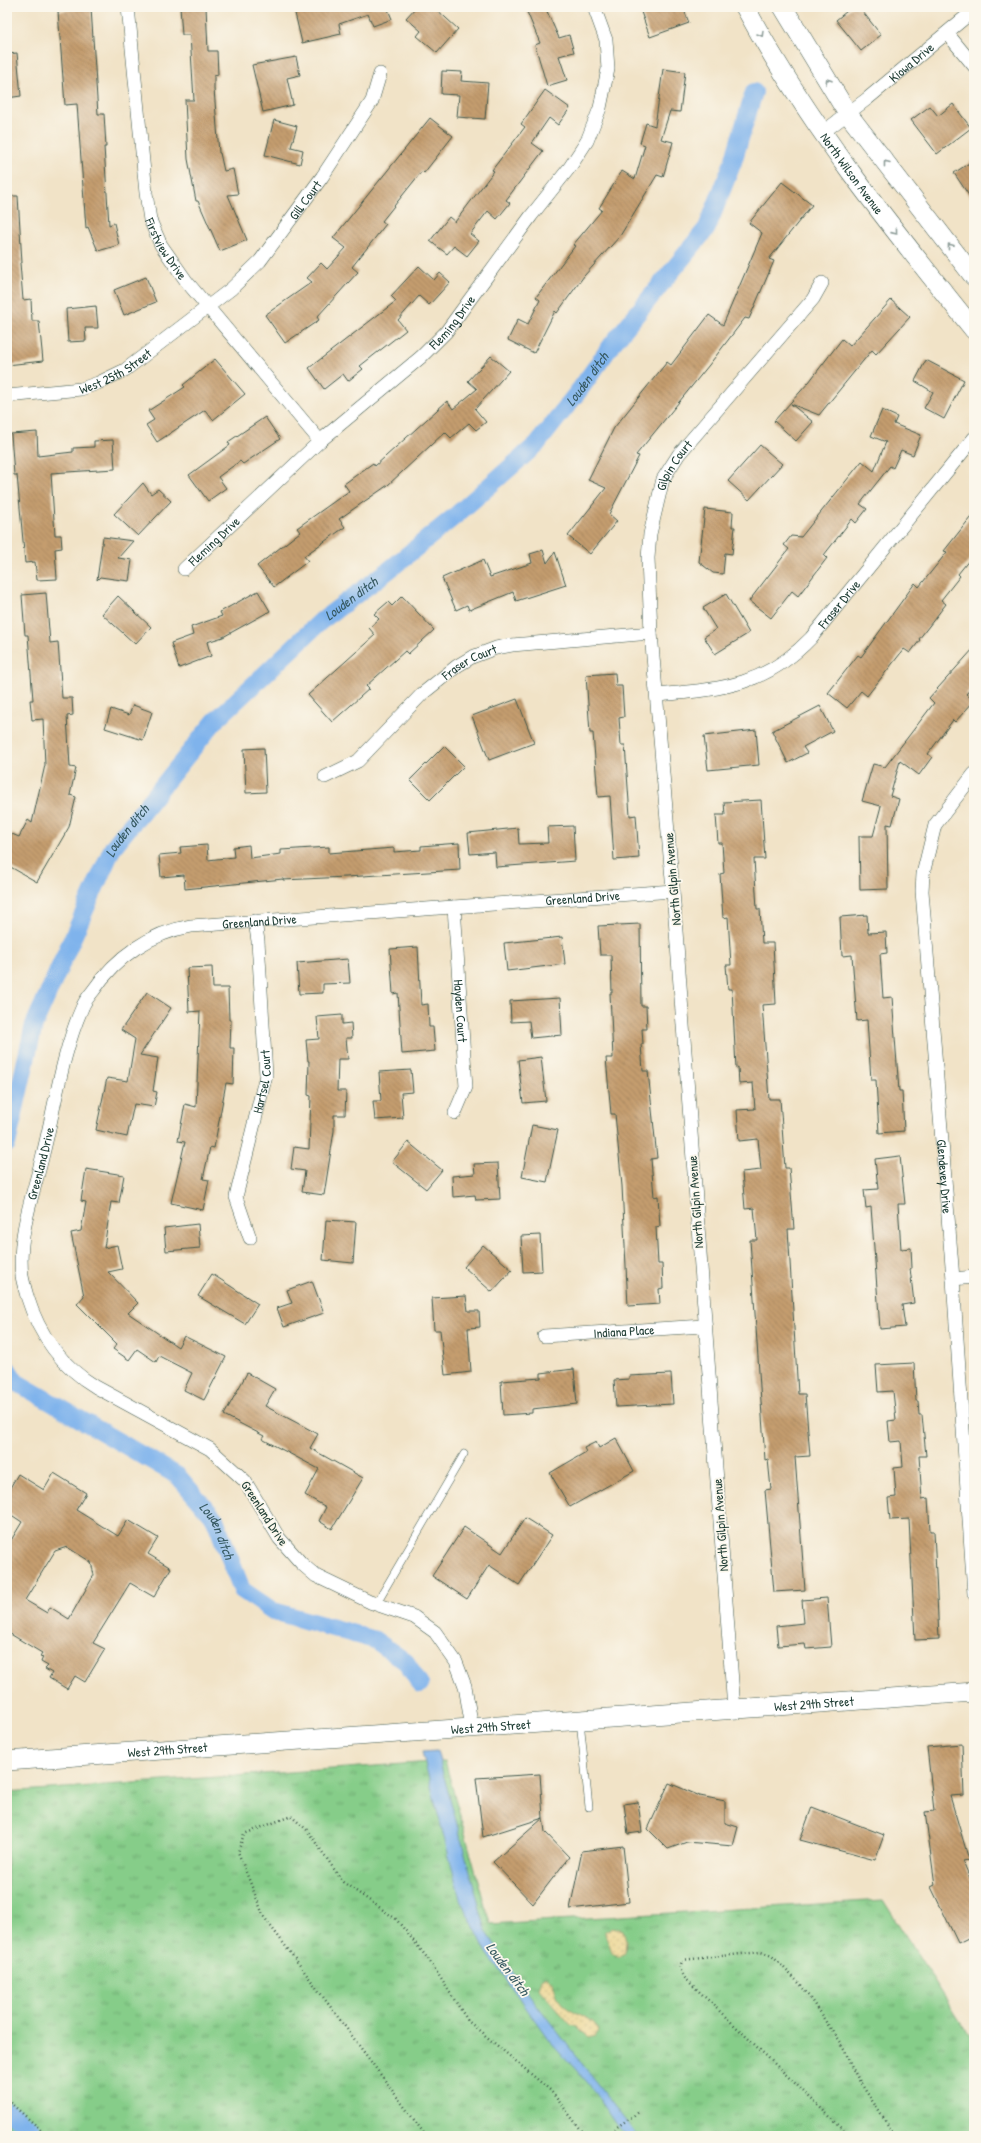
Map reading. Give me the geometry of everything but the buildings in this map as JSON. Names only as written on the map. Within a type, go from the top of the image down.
[{"type":"main road","name":"North Wilson Avenue","points":[[745,7],[806,111],[888,223],[974,330]]},
{"type":"main road","points":[[783,7],[848,114],[974,277]]},
{"type":"main road","name":"West 29th Street","points":[[7,1762],[974,1692]]},
{"type":"street","name":"Firstview Drive","points":[[128,7],[146,193],[150,220],[161,245],[206,306],[320,441]]},
{"type":"street","name":"Fleming Drive","points":[[184,569],[320,441],[421,356],[446,332],[531,216],[570,167],[587,140],[600,108],[608,69],[606,40],[594,7]]},
{"type":"street","name":"Kiowa Drive","points":[[822,133],[848,114],[974,10]]},
{"type":"street","points":[[947,33],[974,66]]},
{"type":"street","name":"Gill Court","points":[[206,306],[231,289],[260,261],[322,177],[372,101],[380,74]]},
{"type":"street","name":"Gilpin Court","points":[[657,695],[651,633],[648,558],[650,534],[663,479],[679,454],[813,299],[822,283]]},
{"type":"street","name":"West 25th Street","points":[[7,396],[81,389],[98,383],[125,370],[206,306]]},
{"type":"street","name":"Fraser Drive","points":[[657,695],[708,690],[743,683],[778,666],[797,652],[816,632],[974,438]]},
{"type":"street","name":"Fraser Court","points":[[325,777],[358,761],[438,680],[472,657],[496,648],[512,645],[651,633]]},
{"type":"street","name":"North Gilpin Avenue","points":[[657,695],[734,1709]]},
{"type":"street","name":"Glendevey Drive","points":[[974,774],[935,825],[923,874],[922,885],[953,1279],[974,1594]]},
{"type":"street","name":"Greenland Drive","points":[[472,1728],[465,1686],[456,1662],[443,1641],[425,1624],[414,1617],[376,1604],[316,1576],[302,1564],[279,1538],[245,1481],[210,1449],[78,1377],[67,1366],[39,1329],[33,1316],[22,1277],[21,1254],[26,1224],[65,1060],[82,1008],[102,978],[118,961],[156,936],[171,929],[255,921],[673,891]]},
{"type":"street","name":"Hayden Court","points":[[454,907],[466,1087],[455,1113]]},
{"type":"street","name":"Hartsel Court","points":[[250,1238],[236,1197],[266,1075],[258,941],[255,921]]},
{"type":"street","points":[[953,1279],[974,1278]]},
{"type":"street","name":"Indiana Place","points":[[544,1336],[704,1326]]},
{"type":"lane","points":[[376,1604],[464,1454]]},
{"type":"lane","points":[[580,1720],[589,1807]]},
{"type":"path","points":[[426,2136],[264,1917],[238,1852],[244,1834],[291,1816],[307,1830],[343,1882],[396,1919],[429,1960],[468,2021],[550,2090],[586,2136]]},
{"type":"path","points":[[850,2136],[685,1978],[680,1969],[682,1960],[760,1952],[772,1956],[801,1985],[845,2050],[850,2064],[860,2082],[895,2136]]},
{"type":"path","points":[[7,2100],[39,2128],[45,2136]]},
{"type":"path","points":[[614,2129],[639,2112]]},
{"type":"green space","points":[[445,1761],[490,1924],[883,1900],[974,2043],[974,2136],[7,2136],[7,1792]]},
{"type":"sand","points":[[613,1927],[623,1930],[626,1941],[625,1953],[619,1957],[612,1952],[605,1934],[605,1931]]},
{"type":"sand","points":[[546,1976],[553,1983],[557,1996],[563,2004],[590,2020],[598,2030],[596,2036],[589,2038],[578,2027],[571,2025],[538,1988],[541,1979]]},
{"type":"water","points":[[437,1751],[486,1931],[515,1976],[637,2136],[625,2136],[588,2083],[549,2040],[487,1953],[460,1899],[422,1752]]},
{"type":"waterway","name":"Louden ditch","points":[[7,1144],[34,1025],[113,847],[215,721],[321,621],[389,570],[455,516],[537,444],[581,388],[613,343],[707,228],[733,162],[754,92]]},
{"type":"waterway","name":"Louden ditch","points":[[7,1368],[16,1382],[178,1476],[215,1519],[242,1590],[273,1611],[375,1640],[406,1662],[420,1684]]},
{"type":"waterway","points":[[7,2111],[31,2129],[35,2136]]}]
